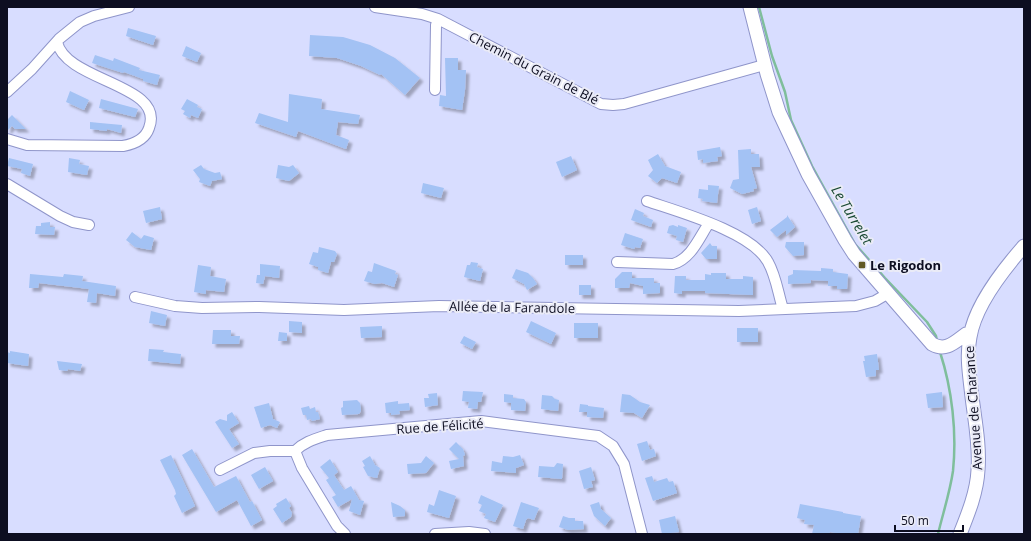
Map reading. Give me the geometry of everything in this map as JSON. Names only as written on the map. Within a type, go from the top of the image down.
[{"type":"street","points":[[7,92],[32,69],[57,42],[80,22],[94,16],[129,7]]},
{"type":"street","name":"Chemin du Grain de Blé","points":[[375,7],[438,18],[601,104],[624,104],[764,65]]},
{"type":"street","points":[[750,7],[764,65],[779,112],[808,174],[845,240],[858,259],[928,341],[940,347],[953,344],[966,334],[970,335]]},
{"type":"street","points":[[435,90],[436,25],[438,18]]},
{"type":"street","points":[[7,139],[27,145],[123,146],[134,144],[141,140],[148,131],[151,124],[151,113],[146,104],[137,95],[77,66],[61,52],[57,42]]},
{"type":"street","points":[[7,184],[60,216],[73,222],[89,225]]},
{"type":"street","points":[[647,201],[727,229],[760,252],[768,260],[772,270],[782,309]]},
{"type":"street","points":[[616,262],[672,264],[680,262],[687,257],[709,223]]},
{"type":"street","name":"Avenue de Charance","points":[[960,534],[972,503],[978,471],[978,450],[968,360],[970,335],[981,307],[990,290],[998,277],[1024,246]]},
{"type":"street","name":"Allée de la Farandole","points":[[135,298],[175,306],[202,308],[259,307],[344,310],[439,306],[739,311],[856,306],[875,301],[887,294]]},
{"type":"street","name":"Rue de Félicité","points":[[295,451],[310,440],[327,435],[481,421],[598,436],[613,446],[624,464],[642,534]]},
{"type":"street","points":[[220,470],[254,453],[270,451],[295,451],[302,468],[337,526],[345,534]]},
{"type":"street","points":[[435,534],[469,532],[485,534]]},
{"type":"building","points":[[128,28],[156,36],[153,45],[126,36]]},
{"type":"building","points":[[310,35],[343,37],[370,45],[395,58],[420,78],[405,95],[381,74],[380,75],[361,66],[337,58],[309,56]]},
{"type":"building","points":[[186,46],[201,53],[197,62],[182,56]]},
{"type":"building","points":[[95,55],[113,61],[114,58],[140,68],[139,70],[160,75],[157,85],[143,81],[143,79],[124,72],[123,73],[92,63]]},
{"type":"building","points":[[445,58],[458,58],[458,70],[466,70],[462,110],[439,106],[440,95],[446,96]]},
{"type":"building","points":[[70,91],[89,100],[84,110],[66,102]]},
{"type":"building","points":[[289,94],[322,99],[321,109],[360,115],[358,124],[338,122],[336,135],[349,140],[346,149],[298,131],[296,137],[255,123],[259,113],[288,122]]},
{"type":"building","points":[[101,99],[138,109],[135,117],[99,108]]},
{"type":"building","points":[[187,99],[202,109],[198,118],[191,115],[190,118],[183,114],[185,111],[181,109]]},
{"type":"building","points":[[12,115],[26,129],[15,129],[12,126],[7,131],[7,120]]},
{"type":"building","points":[[90,122],[122,125],[121,133],[107,129],[107,131],[90,129]]},
{"type":"building","points":[[720,147],[722,156],[717,157],[718,161],[703,163],[703,159],[698,160],[697,151]]},
{"type":"building","points":[[751,149],[751,154],[759,154],[760,167],[751,167],[757,188],[753,189],[754,191],[742,194],[730,188],[733,180],[739,179],[738,150]]},
{"type":"building","points":[[658,154],[665,166],[681,172],[677,183],[662,178],[657,183],[648,176],[653,170],[648,160]]},
{"type":"building","points":[[571,156],[577,170],[562,177],[556,162]]},
{"type":"building","points":[[9,158],[33,164],[30,176],[21,173],[22,169],[7,166]]},
{"type":"building","points":[[69,158],[80,160],[79,164],[89,166],[87,175],[68,172]]},
{"type":"building","points":[[201,165],[204,169],[215,173],[220,172],[222,179],[212,181],[210,186],[199,182],[200,179],[193,170]]},
{"type":"building","points":[[278,165],[289,167],[293,165],[299,173],[289,181],[276,178]]},
{"type":"building","points":[[423,183],[444,188],[441,198],[421,193]]},
{"type":"building","points":[[708,185],[719,186],[717,203],[702,201],[703,199],[698,198],[699,189],[708,190]]},
{"type":"building","points":[[160,207],[162,219],[146,223],[143,211]]},
{"type":"building","points":[[757,207],[761,221],[752,224],[748,210]]},
{"type":"building","points":[[635,209],[644,213],[643,216],[653,220],[651,227],[631,220]]},
{"type":"building","points":[[787,215],[795,227],[786,235],[786,230],[777,237],[770,230],[787,217]]},
{"type":"building","points":[[50,222],[50,227],[55,227],[54,235],[35,234],[36,226],[41,226],[41,223]]},
{"type":"building","points":[[673,225],[687,228],[683,242],[676,240],[677,236],[667,233],[669,226]]},
{"type":"building","points":[[132,232],[141,239],[144,235],[154,238],[151,250],[135,247],[126,240]]},
{"type":"building","points":[[625,233],[643,239],[640,248],[635,247],[634,249],[621,245]]},
{"type":"building","points":[[786,242],[804,242],[804,255],[793,256],[785,247]]},
{"type":"building","points":[[710,243],[712,246],[717,246],[717,259],[706,259],[701,253]]},
{"type":"building","points":[[319,247],[335,251],[337,254],[334,262],[331,262],[328,273],[318,270],[318,267],[309,264],[313,252],[318,253]]},
{"type":"building","points":[[565,255],[583,255],[583,265],[565,265]]},
{"type":"building","points":[[471,262],[478,263],[477,267],[483,269],[480,281],[464,277],[467,265],[470,265]]},
{"type":"building","points":[[374,263],[396,271],[395,274],[398,275],[394,287],[382,283],[375,284],[364,281],[368,271],[372,272]]},
{"type":"building","points":[[260,264],[280,266],[279,278],[265,276],[263,284],[256,283],[257,275],[260,275]]},
{"type":"building","points":[[198,265],[211,267],[210,276],[226,279],[224,292],[206,290],[206,294],[194,292]]},
{"type":"building","points":[[821,268],[833,269],[833,272],[848,274],[847,289],[837,289],[837,286],[828,286],[828,281],[811,280],[811,283],[788,284],[788,276],[793,274],[793,270],[821,271]]},
{"type":"building","points":[[516,269],[528,273],[537,284],[527,290],[524,284],[512,278]]},
{"type":"building","points":[[622,272],[632,272],[632,278],[654,278],[654,283],[660,283],[660,293],[643,294],[643,286],[630,283],[629,288],[615,288],[615,279]]},
{"type":"building","points":[[711,273],[726,273],[726,279],[743,279],[743,276],[753,277],[753,295],[705,293],[705,291],[682,291],[682,294],[674,293],[675,276],[686,276],[686,280],[705,280],[705,274],[711,275]]},
{"type":"building","points":[[30,274],[63,277],[64,274],[83,276],[82,281],[116,286],[115,296],[97,293],[96,303],[87,302],[89,289],[39,283],[38,288],[29,288]]},
{"type":"building","points":[[579,285],[591,285],[591,295],[579,295]]},
{"type":"building","points":[[151,311],[167,315],[165,326],[149,323]]},
{"type":"building","points":[[289,321],[302,322],[302,333],[289,332]]},
{"type":"building","points":[[531,321],[556,333],[551,344],[526,332]]},
{"type":"building","points":[[574,323],[598,323],[598,338],[574,338]]},
{"type":"building","points":[[382,326],[382,337],[361,338],[360,327]]},
{"type":"building","points":[[737,328],[758,328],[758,342],[737,342]]},
{"type":"building","points":[[213,330],[231,330],[231,336],[240,336],[239,344],[212,344]]},
{"type":"building","points":[[279,332],[287,333],[287,341],[278,341]]},
{"type":"building","points":[[464,336],[476,342],[472,349],[460,343]]},
{"type":"building","points":[[149,349],[164,350],[163,352],[181,354],[180,364],[148,361]]},
{"type":"building","points":[[10,351],[29,354],[28,366],[7,363],[7,352],[10,353]]},
{"type":"building","points":[[877,354],[879,370],[876,370],[876,376],[866,377],[863,361],[865,361],[864,356]]},
{"type":"building","points":[[57,361],[82,364],[80,371],[68,369],[67,371],[59,370]]},
{"type":"building","points":[[463,391],[483,392],[481,402],[478,402],[477,409],[468,408],[469,402],[462,401]]},
{"type":"building","points":[[942,392],[943,407],[928,408],[926,394]]},
{"type":"building","points":[[437,393],[438,405],[425,407],[424,398],[429,398],[428,394]]},
{"type":"building","points":[[504,394],[513,395],[513,398],[524,399],[526,402],[525,411],[511,410],[511,403],[504,402]]},
{"type":"building","points":[[622,394],[630,395],[640,402],[650,405],[642,418],[634,413],[620,412]]},
{"type":"building","points":[[542,395],[552,396],[559,400],[558,411],[541,409]]},
{"type":"building","points":[[357,400],[360,403],[361,411],[359,414],[342,415],[341,408],[343,407],[343,401]]},
{"type":"building","points":[[398,401],[398,404],[409,403],[410,410],[399,411],[400,414],[391,415],[391,413],[386,413],[385,403]]},
{"type":"building","points":[[269,403],[273,419],[280,422],[277,428],[270,425],[261,428],[254,407]]},
{"type":"building","points":[[580,404],[604,408],[603,418],[587,417],[587,412],[579,412]]},
{"type":"building","points":[[309,406],[310,409],[315,407],[320,419],[312,421],[311,419],[307,420],[306,415],[303,415],[301,408]]},
{"type":"building","points":[[232,412],[239,423],[229,429],[239,444],[232,448],[215,422],[220,419],[227,421],[227,415]]},
{"type":"building","points":[[647,441],[650,450],[654,449],[656,456],[642,461],[637,444]]},
{"type":"building","points":[[456,442],[463,449],[465,455],[463,456],[464,466],[451,469],[449,461],[459,459],[449,449]]},
{"type":"building","points":[[192,449],[214,487],[236,476],[262,520],[251,526],[237,500],[216,512],[182,455]]},
{"type":"building","points":[[171,455],[195,506],[182,513],[174,496],[176,494],[175,490],[160,460]]},
{"type":"building","points":[[520,455],[524,465],[516,468],[516,473],[491,471],[492,461],[502,463],[503,456],[513,457]]},
{"type":"building","points":[[370,456],[375,465],[380,468],[377,478],[368,476],[363,467],[365,466],[362,461]]},
{"type":"building","points":[[426,456],[434,463],[426,473],[408,474],[407,464],[421,463]]},
{"type":"building","points":[[330,459],[338,472],[334,475],[344,490],[351,486],[359,500],[364,501],[360,515],[349,511],[352,499],[338,507],[332,497],[336,495],[326,480],[329,478],[320,467]]},
{"type":"building","points":[[557,463],[563,464],[562,479],[538,477],[539,466],[554,467]]},
{"type":"building","points":[[265,467],[273,481],[259,489],[251,475]]},
{"type":"building","points":[[591,467],[595,480],[591,481],[593,487],[584,489],[579,471]]},
{"type":"building","points":[[652,476],[654,482],[667,478],[669,482],[673,481],[677,493],[653,501],[645,478]]},
{"type":"building","points":[[439,490],[456,496],[449,518],[427,512],[429,504],[434,506]]},
{"type":"building","points":[[481,495],[503,505],[495,522],[484,518],[486,514],[479,511],[482,505],[478,503]]},
{"type":"building","points":[[286,498],[291,506],[289,508],[292,513],[291,517],[282,523],[273,509],[277,506],[276,504]]},
{"type":"building","points":[[391,502],[405,510],[405,516],[393,517]]},
{"type":"building","points":[[521,502],[539,508],[534,520],[528,518],[523,529],[513,526]]},
{"type":"building","points":[[599,502],[601,509],[611,518],[605,526],[594,516],[590,505]]},
{"type":"building","points":[[800,504],[861,516],[858,534],[830,532],[829,534],[812,534],[814,525],[804,524],[805,520],[797,518]]},
{"type":"building","points":[[563,516],[575,518],[575,521],[583,521],[584,529],[568,530],[559,527]]},
{"type":"building","points":[[675,516],[679,532],[662,534],[659,520]]},
{"type":"waterway","name":"Le Turrelet","points":[[759,7],[772,56],[785,92],[791,120],[812,166],[855,244],[927,322],[936,336],[937,341]]},
{"type":"waterway","name":"Le Turrelet","points":[[938,534],[952,479],[954,456],[954,426],[948,381],[940,352]]},
{"type":"place","name":"Le Rigodon","points":[[862,265]]}]
